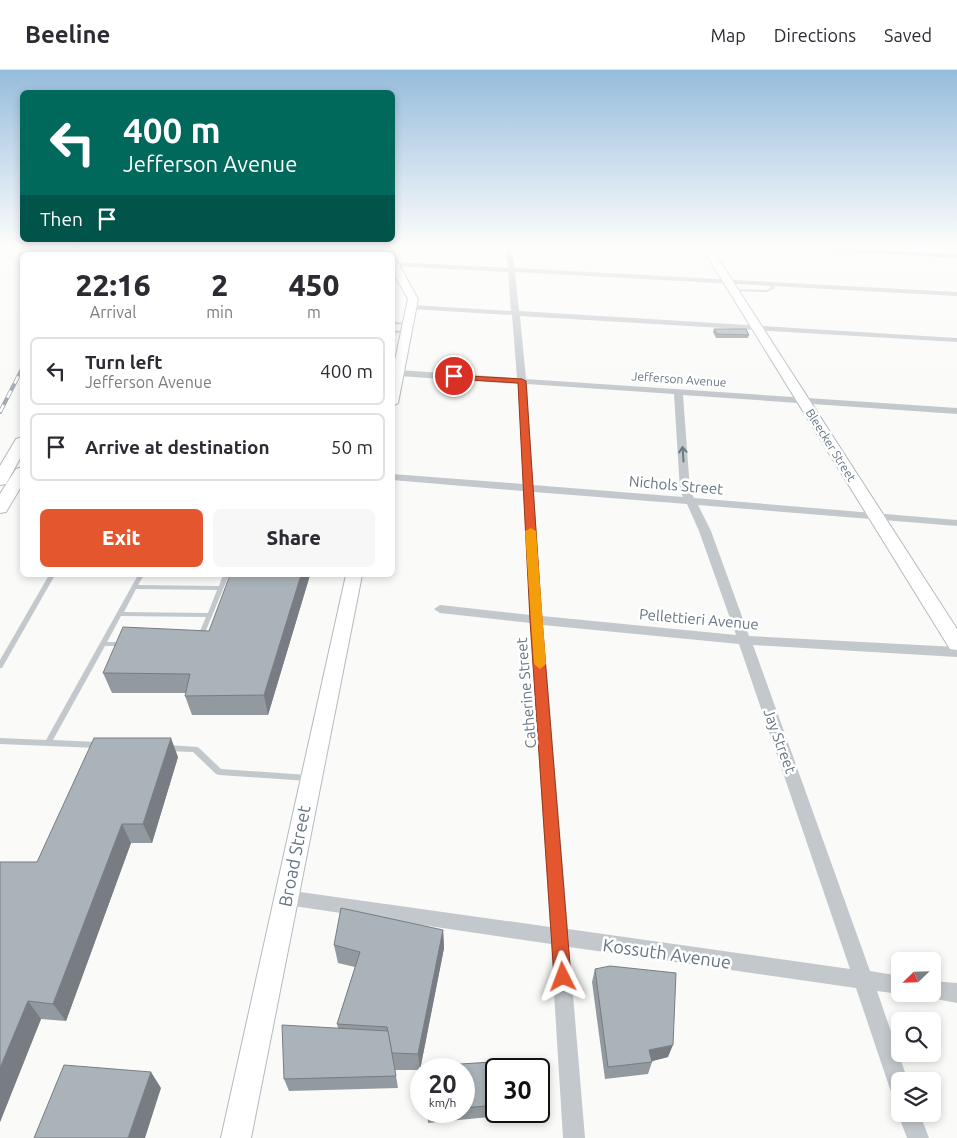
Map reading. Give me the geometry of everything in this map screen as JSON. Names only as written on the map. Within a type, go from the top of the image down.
[{"type":"main road","points":[[396,372],[409,327],[413,299],[411,296]]},
{"type":"main road","name":"Bleecker Street","points":[[736,296],[957,644]]},
{"type":"main road","points":[[0,480],[20,445]]},
{"type":"main road","points":[[0,508],[20,475]]},
{"type":"main road","name":"Broad Street","points":[[236,1138],[354,577]]},
{"type":"street","name":"Catherine Street","points":[[515,296],[536,620],[574,1138]]},
{"type":"street","points":[[412,307],[957,340]]},
{"type":"street","name":"Jefferson Avenue","points":[[396,372],[957,411]]},
{"type":"street","name":"Jay Street","points":[[678,392],[685,490],[689,502],[705,531],[818,846],[895,1072]]},
{"type":"street","name":"Nichols Street","points":[[395,477],[957,523]]},
{"type":"street","name":"Pellettieri Avenue","points":[[440,609],[743,640],[957,652]]},
{"type":"street","name":"Kossuth Avenue","points":[[286,898],[891,985]]},
{"type":"street","points":[[941,991],[957,994]]},
{"type":"street","points":[[912,1122],[918,1138]]},
{"type":"lane","points":[[395,324],[409,327]]},
{"type":"lane","points":[[395,331],[409,327]]},
{"type":"lane","points":[[0,666],[51,577]]},
{"type":"lane","points":[[48,743],[140,577]]},
{"type":"lane","points":[[197,645],[225,577]]},
{"type":"lane","points":[[135,587],[221,588]]},
{"type":"lane","points":[[121,614],[210,615]]},
{"type":"lane","points":[[104,644],[132,644]]},
{"type":"lane","points":[[0,741],[107,746]]},
{"type":"lane","points":[[156,748],[195,749],[219,772],[310,778]]},
{"type":"building","points":[[714,329],[746,329],[749,335],[717,334]]},
{"type":"building","points":[[229,577],[300,577],[264,695],[185,696],[190,674],[103,673],[123,627],[209,631]]},
{"type":"building","points":[[94,738],[171,738],[143,824],[122,824],[53,1004],[28,1001],[0,1068],[0,862],[37,862]]},
{"type":"building","points":[[341,908],[443,930],[418,1054],[392,1053],[387,1027],[337,1024],[360,952],[334,945]]},
{"type":"building","points":[[610,966],[676,973],[673,1045],[649,1050],[652,1062],[608,1067],[595,969]]},
{"type":"building","points":[[282,1025],[388,1031],[396,1076],[284,1079]]},
{"type":"building","points":[[485,1062],[485,1106],[475,1107],[475,1063]]},
{"type":"building","points":[[64,1065],[151,1072],[128,1138],[34,1138]]},
{"type":"railway","points":[[0,412],[20,373]]},
{"type":"slow traffic","points":[[531,531],[540,664]]},
{"type":"route","points":[[454,376],[522,381],[536,620],[563,977]]}]
